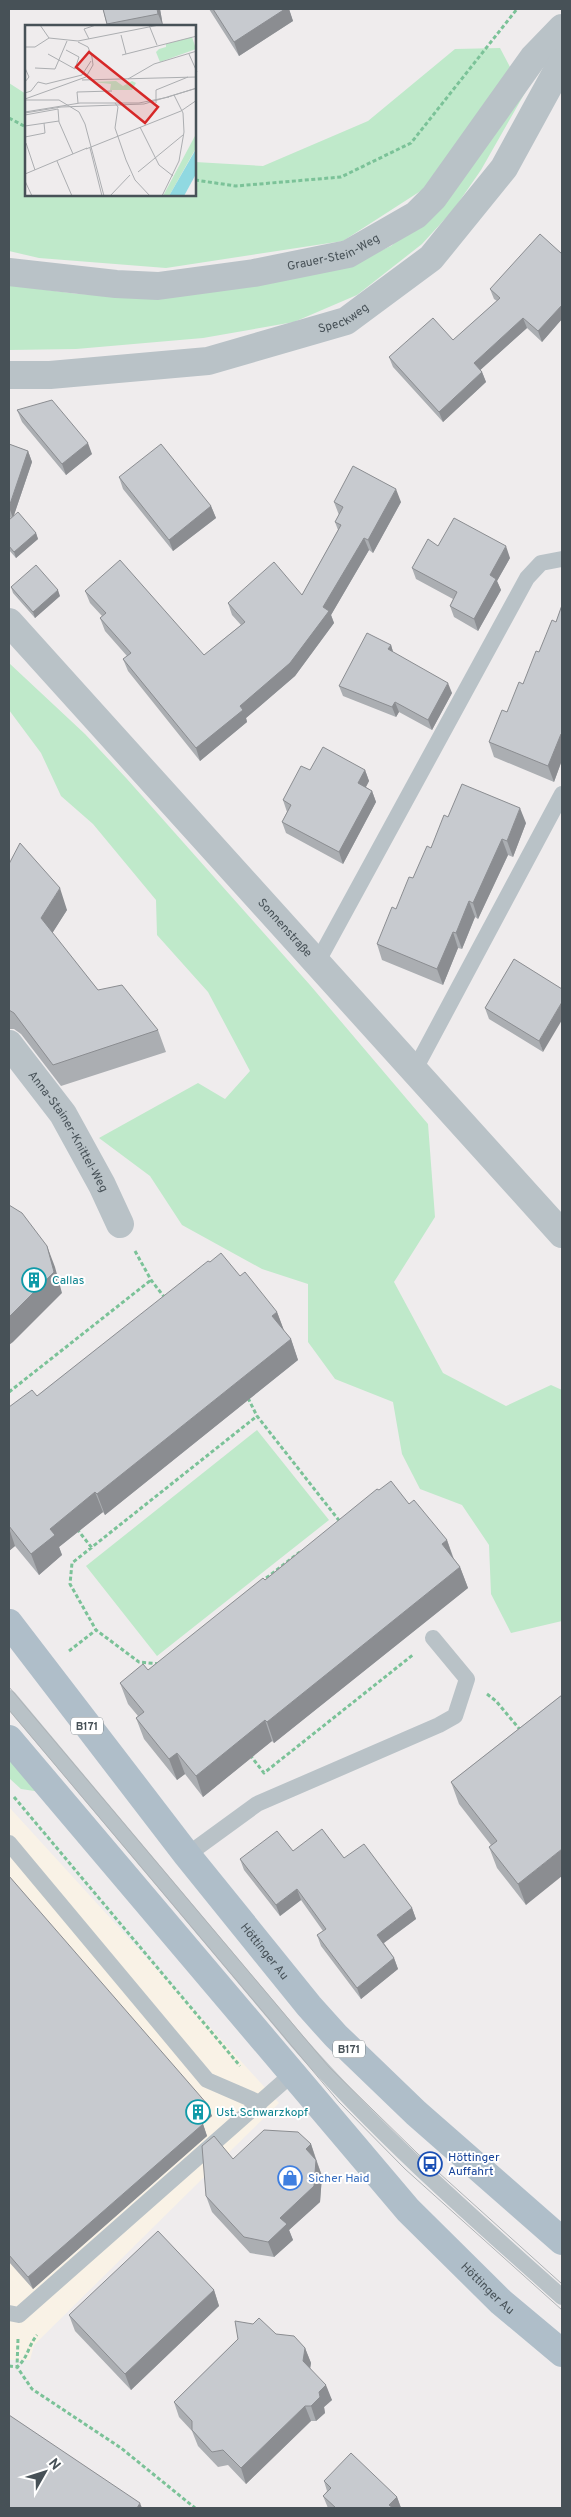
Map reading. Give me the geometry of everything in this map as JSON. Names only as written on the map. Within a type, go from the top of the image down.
[{"type":"main road","name":"Höttinger Au","points":[[9,1623],[187,1855],[281,1973],[336,2036],[447,2141],[562,2240]]},
{"type":"main road","name":"Höttinger Au","points":[[9,1739],[291,2075],[408,2210],[452,2256],[501,2302],[562,2353]]},
{"type":"street","name":"Grauer-Stein-Weg","points":[[9,272],[116,284],[158,286],[254,273],[348,254],[416,215],[434,197],[533,58],[562,28]]},
{"type":"street","name":"Speckweg","points":[[9,375],[50,375],[208,361],[346,321],[431,258],[504,168],[562,62]]},
{"type":"street","name":"Sonnenstraße","points":[[9,622],[562,1234]]},
{"type":"street","name":"Anna-Stainer-Knittel-Weg","points":[[9,1044],[63,1114],[102,1185],[120,1224]]},
{"type":"lane","points":[[317,963],[527,578],[541,563],[562,559]]},
{"type":"lane","points":[[414,1071],[562,794]]},
{"type":"lane","points":[[187,1855],[257,1804],[439,1725],[454,1716],[467,1679],[433,1638]]},
{"type":"lane","points":[[9,1698],[296,2041],[344,2095],[423,2172],[562,2297]]},
{"type":"lane","points":[[9,1843],[207,2080],[263,2100]]},
{"type":"lane","points":[[9,2313],[19,2315],[291,2075]]},
{"type":"path","points":[[196,180],[236,186],[341,177],[411,143],[518,9]]},
{"type":"path","points":[[9,118],[25,126]]},
{"type":"path","points":[[120,1224],[151,1280],[168,1302]]},
{"type":"path","points":[[9,1392],[151,1280]]},
{"type":"path","points":[[244,1390],[257,1416],[344,1527]]},
{"type":"path","points":[[164,1660],[158,1664],[139,1662],[96,1630],[70,1584],[72,1563],[257,1416]]},
{"type":"path","points":[[332,1527],[339,1520]]},
{"type":"path","points":[[73,1525],[92,1548]]},
{"type":"path","points":[[255,1588],[301,1551]]},
{"type":"path","points":[[246,1750],[264,1773],[433,1638]]},
{"type":"path","points":[[467,1679],[496,1701],[527,1739]]},
{"type":"path","points":[[14,1797],[263,2100]]},
{"type":"path","points":[[18,2345],[17,2367],[32,2390],[121,2448],[195,2508]]},
{"type":"path","points":[[9,2366],[17,2367]]},
{"type":"shaded area","points":[[9,1807],[279,2103],[34,2345],[30,2360],[9,2360]]},
{"type":"green space","points":[[500,48],[511,69],[433,183],[343,241],[166,268],[39,258],[9,251],[9,83],[25,93],[25,196],[196,196],[196,162],[263,166],[368,121],[455,49]]},
{"type":"green space","points":[[530,84],[481,170],[454,209],[422,244],[357,295],[294,322],[203,338],[76,349],[9,350],[9,285],[78,294],[135,296],[357,261],[391,246],[425,218]]},
{"type":"green space","points":[[9,663],[85,734],[127,779],[310,985],[428,1124],[435,1217],[394,1282],[443,1373],[506,1406],[551,1385],[562,1390],[562,1621],[511,1633],[491,1594],[489,1545],[462,1505],[420,1489],[402,1454],[393,1402],[335,1379],[308,1342],[308,1284],[262,1269],[182,1225],[150,1176],[99,1138],[198,1083],[225,1099],[250,1071],[208,992],[157,935],[156,900],[93,824],[61,796],[41,753],[9,710]]},
{"type":"green space","points":[[257,1430],[329,1520],[157,1656],[86,1566]]},
{"type":"green space","points":[[9,1753],[41,1792],[21,1789],[9,1778]]},
{"type":"building","points":[[103,9],[157,9],[158,14],[107,24]]},
{"type":"building","points":[[213,9],[285,9],[234,42]]},
{"type":"building","points":[[540,234],[562,254],[562,305],[538,331],[523,318],[474,363],[482,372],[439,412],[389,357],[433,318],[453,340],[500,298],[490,289]]},
{"type":"building","points":[[52,400],[88,443],[62,464],[17,410]]},
{"type":"building","points":[[9,444],[28,451],[9,507]]},
{"type":"building","points":[[161,444],[211,506],[169,540],[119,477]]},
{"type":"building","points":[[353,466],[396,489],[368,540],[364,538],[323,607],[329,611],[290,663],[240,706],[243,710],[196,748],[123,659],[131,653],[100,618],[106,613],[85,591],[120,560],[204,655],[245,622],[228,603],[274,562],[302,595],[341,525],[335,522],[343,507],[334,502]]},
{"type":"building","points":[[18,512],[36,533],[14,552],[9,546],[9,520]]},
{"type":"building","points":[[454,518],[506,546],[490,575],[496,579],[474,619],[450,606],[457,592],[412,568],[428,539],[438,546]]},
{"type":"building","points":[[36,565],[58,590],[33,612],[11,587]]},
{"type":"building","points":[[562,605],[562,734],[548,766],[489,742],[502,710],[507,712],[519,682],[523,684],[536,651],[539,652],[552,620],[556,622]]},
{"type":"building","points":[[367,633],[391,645],[388,649],[448,683],[428,720],[395,702],[392,707],[339,686]]},
{"type":"building","points":[[323,747],[365,770],[358,783],[372,791],[339,852],[282,822],[291,805],[283,800],[301,766],[310,770]]},
{"type":"building","points":[[462,784],[520,808],[507,841],[502,839],[473,903],[469,901],[456,933],[453,932],[437,969],[377,944],[392,907],[396,909],[409,877],[413,878],[427,846],[431,848],[444,815],[448,817]]},
{"type":"building","points":[[20,843],[60,888],[41,918],[98,990],[122,985],[158,1030],[53,1065],[14,1013],[9,1010],[9,864]]},
{"type":"building","points":[[514,959],[562,989],[562,1002],[539,1041],[485,1008]]},
{"type":"building","name":"Callas","points":[[9,1205],[22,1213],[47,1246],[54,1272],[9,1317]]},
{"type":"building","points":[[221,1253],[240,1276],[245,1272],[277,1312],[272,1316],[291,1339],[97,1494],[95,1492],[50,1529],[55,1535],[31,1554],[9,1526],[9,1407],[32,1390],[37,1396],[208,1261],[210,1262]]},
{"type":"building","points":[[391,1481],[409,1504],[414,1500],[447,1540],[442,1544],[460,1567],[267,1722],[265,1720],[196,1776],[177,1753],[169,1759],[136,1718],[144,1712],[120,1683],[143,1664],[148,1670],[263,1578],[265,1580],[377,1489],[379,1490]]},
{"type":"building","points":[[562,1695],[562,1849],[518,1884],[489,1847],[497,1841],[451,1782]]},
{"type":"building","points":[[322,1829],[344,1858],[364,1844],[412,1908],[377,1935],[394,1958],[357,1988],[317,1935],[326,1929],[297,1889],[276,1905],[240,1859],[277,1831],[293,1851]]},
{"type":"building","points":[[9,1876],[208,2105],[195,2115],[203,2124],[28,2277],[9,2255]]},
{"type":"building","points":[[264,2130],[298,2132],[311,2144],[306,2149],[316,2160],[314,2186],[280,2218],[287,2224],[268,2242],[244,2237],[206,2196],[202,2146],[214,2136],[233,2159]]},
{"type":"building","points":[[158,2231],[214,2290],[125,2374],[69,2315]]},
{"type":"building","points":[[259,2318],[276,2334],[294,2336],[305,2348],[303,2361],[326,2385],[319,2392],[320,2397],[311,2406],[305,2406],[241,2468],[223,2450],[212,2452],[192,2430],[192,2421],[174,2402],[238,2339],[235,2321],[253,2324]]},
{"type":"building","points":[[9,2415],[140,2503],[137,2508],[9,2508]]},
{"type":"building","points":[[351,2453],[397,2497],[389,2505],[393,2508],[336,2508],[323,2496],[331,2488],[324,2481]]},
{"type":"tram line","points":[[9,1687],[329,2067],[418,2154],[562,2284]]},
{"type":"tram line","points":[[9,1710],[339,2102],[405,2169],[562,2310]]},
{"type":"place","name":"Callas","points":[[34,1280]]},
{"type":"place","name":"Ust. Schwarzkopf","points":[[198,2112]]},
{"type":"place","name":"Höttinger Auffahrt","points":[[430,2164]]},
{"type":"place","name":"Sicher Haid","points":[[290,2178]]}]
